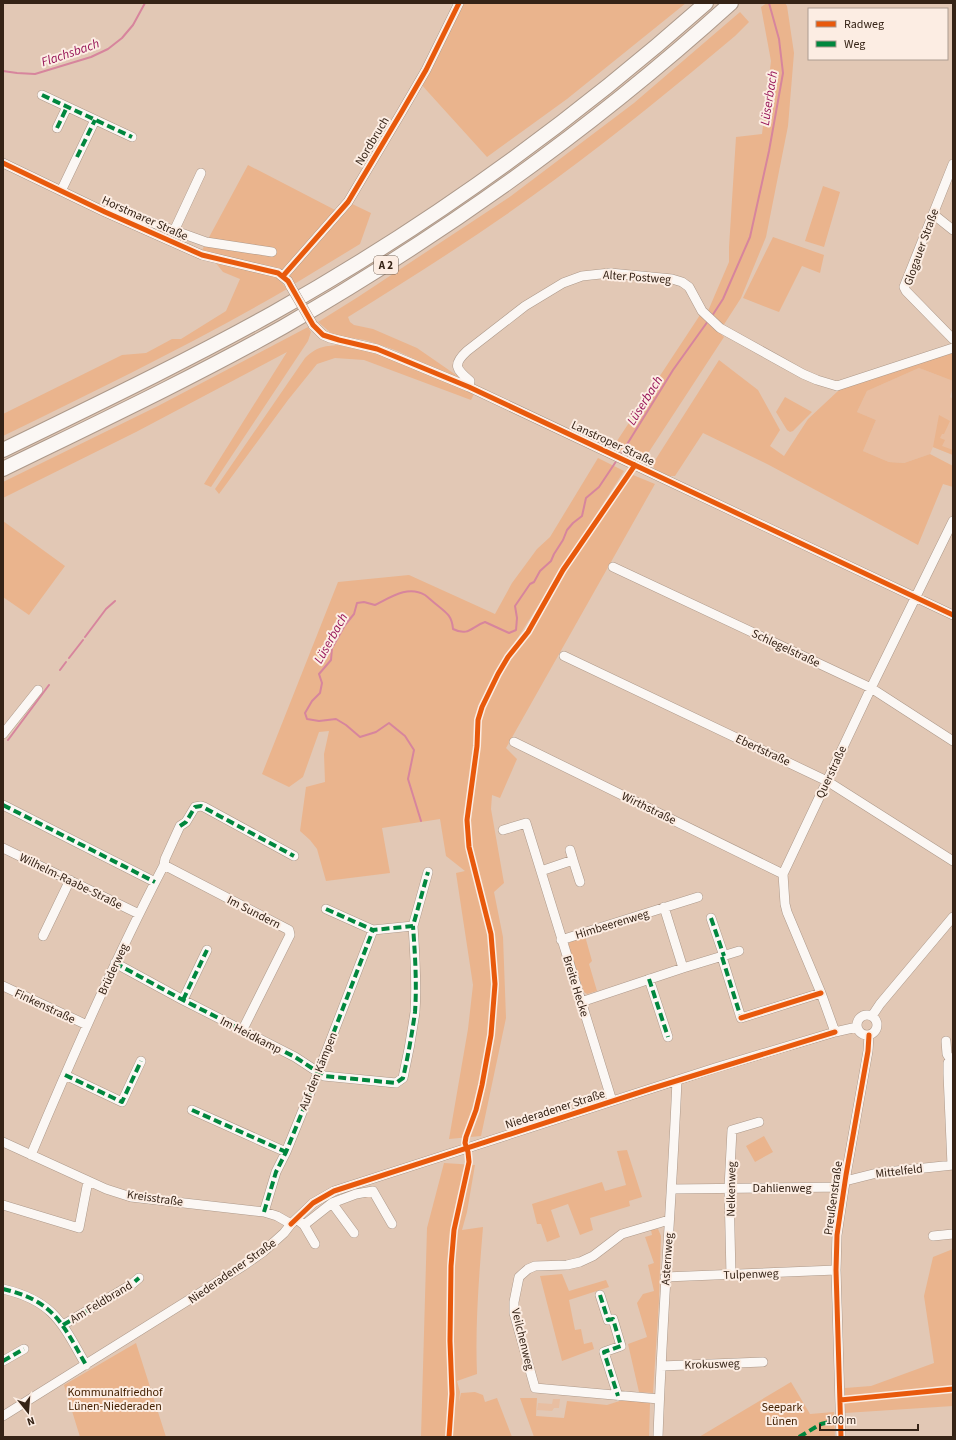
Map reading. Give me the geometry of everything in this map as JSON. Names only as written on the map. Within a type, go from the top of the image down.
[{"type":"highway","name":"A 2","points":[[3,450],[166,370],[229,337],[319,286],[393,241],[498,169],[561,123],[622,75],[706,3]]},
{"type":"highway","name":"A 2","points":[[3,469],[232,354],[296,319],[380,269],[476,206],[570,137],[664,62],[731,3]]},
{"type":"street","name":"Nordbruch","points":[[283,276],[348,202],[420,80],[459,3]]},
{"type":"street","points":[[42,95],[132,138]]},
{"type":"street","points":[[57,128],[67,107]]},
{"type":"street","points":[[61,190],[95,120]]},
{"type":"street","name":"Horstmarer Straße","points":[[3,163],[105,212],[202,255],[271,270],[283,276]]},
{"type":"street","name":"Glogauer Straße","points":[[953,164],[904,287],[906,291],[953,338]]},
{"type":"street","name":"Horstmarer Straße","points":[[174,231],[201,173]]},
{"type":"street","name":"Horstmarer Straße","points":[[105,212],[111,210],[120,211],[206,242],[272,252]]},
{"type":"street","points":[[933,214],[953,230]]},
{"type":"street","name":"Alter Postweg","points":[[469,387],[470,381],[459,372],[457,365],[459,359],[497,327],[525,306],[563,283],[582,276],[610,273],[672,279],[682,282],[689,287],[702,311],[720,328],[803,374],[837,386],[953,348]]},
{"type":"street","name":"Lanstroper Straße","points":[[283,276],[313,324],[323,335],[330,338],[377,348],[469,387],[953,615]]},
{"type":"street","name":"Querstraße","points":[[834,1032],[821,993],[784,904],[783,874],[871,688],[953,521]]},
{"type":"street","name":"Schlegelstraße","points":[[613,567],[871,688],[953,741]]},
{"type":"street","name":"Ebertstraße","points":[[564,656],[827,780],[953,861]]},
{"type":"street","points":[[3,734],[38,690]]},
{"type":"street","name":"Wirthstraße","points":[[514,742],[783,874]]},
{"type":"street","points":[[3,805],[155,882]]},
{"type":"street","name":"Brüderweg","points":[[31,1155],[64,1075],[115,964],[164,865],[164,859],[180,826],[186,822],[195,808],[197,806],[204,807],[294,856]]},
{"type":"street","name":"Breite Hecke","points":[[502,830],[526,823],[612,1101]]},
{"type":"street","name":"Wilhelm-Raabe-Straße","points":[[3,849],[139,914]]},
{"type":"street","points":[[570,850],[580,882]]},
{"type":"street","points":[[541,872],[573,860]]},
{"type":"street","name":"Im Sundern","points":[[164,865],[289,930],[290,935],[243,1029]]},
{"type":"street","points":[[318,1073],[324,1076],[396,1083],[403,1078],[410,1048],[415,1010],[413,926],[428,872]]},
{"type":"street","points":[[43,936],[70,880]]},
{"type":"street","name":"Himbeerenweg","points":[[561,940],[698,897]]},
{"type":"street","name":"Himbeerenweg","points":[[664,908],[683,968]]},
{"type":"street","points":[[326,909],[373,930],[413,926]]},
{"type":"street","points":[[872,1016],[880,1004],[953,917]]},
{"type":"street","points":[[711,918],[741,1018],[821,993]]},
{"type":"street","name":"Auf den Kämpen","points":[[264,1212],[276,1172],[286,1152],[318,1073],[373,930]]},
{"type":"street","points":[[183,1000],[207,950]]},
{"type":"street","points":[[581,1002],[739,951]]},
{"type":"street","name":"Im Heidkamp","points":[[115,964],[183,1000],[243,1029],[295,1057],[318,1073]]},
{"type":"street","points":[[648,980],[668,1037]]},
{"type":"street","name":"Finkenstraße","points":[[3,986],[87,1025]]},
{"type":"street","points":[[865,1015],[872,1016],[877,1022],[877,1029],[869,1036],[861,1034],[857,1027],[859,1020],[865,1015]]},
{"type":"street","name":"Niederadener Straße","points":[[3,1416],[243,1266],[263,1252],[313,1203],[334,1191],[677,1080],[834,1032],[857,1027]]},
{"type":"street","name":"Preußenstraße","points":[[842,1437],[836,1270],[837,1235],[868,1051],[869,1036]]},
{"type":"street","points":[[946,1041],[947,1054],[952,1059],[948,1063],[948,1074],[953,1165]]},
{"type":"street","points":[[64,1075],[122,1102],[141,1061]]},
{"type":"street","name":"Asternweg","points":[[658,1437],[665,1277],[672,1189],[677,1080]]},
{"type":"street","points":[[192,1110],[286,1152]]},
{"type":"street","name":"Nelkenweg","points":[[731,1275],[730,1188],[732,1130],[759,1122]]},
{"type":"street","name":"Kreisstraße","points":[[3,1142],[106,1189],[131,1196],[264,1212],[304,1225],[315,1244]]},
{"type":"street","name":"Mittelfeld","points":[[845,1184],[877,1173],[953,1165]]},
{"type":"street","points":[[3,1205],[79,1228],[88,1181]]},
{"type":"street","name":"Dahlienweg","points":[[672,1189],[845,1184]]},
{"type":"street","points":[[304,1225],[332,1203],[356,1194],[373,1191],[392,1224]]},
{"type":"street","points":[[332,1203],[354,1233]]},
{"type":"street","name":"Veilchenweg","points":[[659,1399],[535,1388],[514,1313],[514,1302],[519,1277],[528,1269],[536,1266],[567,1265],[580,1262],[593,1256],[622,1234],[669,1220]]},
{"type":"street","points":[[933,1236],[953,1234]]},
{"type":"street","name":"Tulpenweg","points":[[665,1277],[836,1270]]},
{"type":"street","name":"Am Feldbrand","points":[[63,1325],[132,1284],[139,1278]]},
{"type":"street","name":"Am Feldbrand","points":[[3,1288],[19,1292],[39,1302],[50,1310],[63,1325],[86,1365]]},
{"type":"street","points":[[600,1295],[608,1320],[612,1319],[621,1346],[604,1352],[618,1396]]},
{"type":"street","points":[[3,1361],[24,1349]]},
{"type":"street","name":"Krokusweg","points":[[661,1366],[763,1362]]},
{"type":"shaded area","points":[[919,368],[953,381],[950,397],[953,399],[953,455],[933,447],[930,454],[904,463],[889,462],[863,451],[876,420],[857,412],[867,391]]},
{"type":"shaded area","points":[[553,1399],[560,1399],[559,1408],[554,1408],[552,1411],[537,1410],[538,1403],[552,1404]]},
{"type":"green space","points":[[460,3],[686,3],[567,99],[487,157],[419,82]]},
{"type":"green space","points":[[767,3],[785,3],[787,6],[794,53],[788,126],[766,237],[741,298],[723,326],[708,311],[729,262],[736,137],[762,134],[771,61],[761,7]]},
{"type":"green space","points":[[740,12],[749,22],[735,36],[602,144],[532,197],[428,267],[348,317],[350,322],[354,325],[373,329],[417,348],[459,377],[461,380],[395,350],[365,340],[344,337],[331,333],[318,322],[511,196],[634,103]]},
{"type":"green space","points":[[248,165],[339,212],[348,202],[371,213],[360,244],[291,286],[284,276],[200,254]]},
{"type":"green space","points":[[823,186],[840,192],[824,247],[805,241]]},
{"type":"green space","points":[[773,237],[824,255],[820,273],[802,266],[779,312],[743,298]]},
{"type":"green space","points":[[215,262],[277,277],[287,289],[182,347],[3,436],[3,414],[122,355],[146,353],[172,339],[181,339],[226,311],[240,279],[223,272]]},
{"type":"green space","points":[[700,315],[724,337],[643,461],[613,447]]},
{"type":"green space","points":[[308,327],[311,332],[308,341],[211,487],[204,484],[287,352],[136,432],[3,498],[3,482],[158,406]]},
{"type":"green space","points":[[338,345],[377,353],[474,394],[471,400],[364,360],[335,358],[317,364],[288,400],[219,494],[215,489],[305,358],[313,351],[320,348]]},
{"type":"green space","points":[[953,351],[953,381],[919,368],[867,391],[857,412],[876,420],[863,451],[889,462],[904,463],[930,454],[953,466],[953,487],[943,484],[918,545],[769,465],[703,433],[675,476],[660,476],[652,465],[719,360],[758,390],[780,430],[770,446],[784,456],[808,419],[838,391],[863,379]]},
{"type":"green space","points":[[785,397],[812,412],[793,431],[790,432],[787,430],[776,412]]},
{"type":"green space","points":[[939,415],[950,421],[944,434],[942,434],[940,438],[945,440],[942,446],[953,450],[953,455],[933,447]]},
{"type":"green space","points":[[598,458],[624,471],[515,642],[522,646],[570,564],[633,475],[655,484],[506,748],[517,759],[500,798],[492,795],[491,809],[504,883],[494,892],[503,937],[506,1018],[481,1136],[449,1139],[468,1029],[473,985],[456,873],[465,871],[446,856],[440,819],[382,828],[390,873],[326,881],[317,849],[300,831],[306,787],[325,782],[324,754],[329,731],[319,732],[303,777],[289,787],[262,774],[338,582],[409,575],[495,614],[512,583],[537,549],[550,537]]},
{"type":"green space","points":[[3,521],[65,566],[29,615],[3,597]]},
{"type":"green space","points":[[585,936],[592,961],[589,964],[597,991],[587,994],[584,992],[568,945],[572,940]]},
{"type":"green space","points":[[764,1136],[773,1152],[755,1162],[746,1146]]},
{"type":"green space","points":[[627,1150],[642,1197],[629,1201],[630,1206],[590,1218],[593,1230],[580,1235],[568,1204],[551,1210],[560,1237],[547,1242],[541,1224],[537,1224],[532,1204],[602,1182],[605,1191],[626,1185],[617,1151]]},
{"type":"green space","points":[[444,1163],[475,1165],[467,1212],[462,1230],[483,1227],[477,1319],[477,1374],[457,1381],[460,1392],[459,1402],[461,1393],[475,1392],[483,1395],[485,1402],[497,1398],[512,1437],[421,1437],[427,1228]]},
{"type":"green space","points":[[658,1229],[661,1236],[659,1300],[653,1393],[639,1392],[628,1344],[647,1337],[637,1303],[643,1294],[654,1291],[648,1265],[654,1263],[645,1237],[652,1235],[651,1230]]},
{"type":"green space","points":[[953,1249],[953,1406],[845,1413],[845,1388],[871,1386],[934,1363],[924,1296],[933,1257]]},
{"type":"green space","points":[[562,1274],[569,1291],[606,1280],[609,1287],[569,1300],[575,1330],[581,1329],[584,1344],[592,1342],[594,1349],[562,1361],[540,1276]]},
{"type":"green space","name":"Kommunalfriedhof Lünen-Niederaden","points":[[136,1343],[166,1437],[80,1437],[64,1385]]},
{"type":"green space","name":"Seepark Lünen","points":[[791,1382],[810,1414],[834,1412],[835,1437],[699,1437]]},
{"type":"green space","points":[[520,1398],[537,1398],[536,1416],[564,1418],[567,1401],[607,1405],[626,1399],[650,1403],[649,1437],[534,1437]]},
{"type":"waterway","name":"Flachsbach","points":[[3,71],[35,74],[91,57],[108,49],[122,38],[133,25],[145,3]]},
{"type":"waterway","name":"Lüserbach","points":[[712,316],[723,299],[750,237],[769,151],[783,73],[779,39],[769,3]]},
{"type":"waterway","name":"Lüserbach","points":[[621,454],[673,370],[708,321]]},
{"type":"waterway","name":"Lüserbach","points":[[421,821],[408,779],[414,750],[405,736],[389,723],[376,732],[360,737],[336,719],[319,721],[307,719],[305,713],[312,701],[320,693],[322,683],[319,674],[331,660],[332,648],[345,625],[354,614],[357,603],[364,602],[375,605],[400,593],[412,591],[425,595],[446,613],[450,618],[453,629],[458,631],[467,631],[485,622],[509,633],[516,630],[517,618],[515,606],[530,584],[534,582],[540,571],[551,561],[567,530],[582,516],[586,498],[599,487],[617,460]]},
{"type":"waterway","points":[[85,637],[106,609],[115,601]]},
{"type":"waterway","points":[[69,658],[83,640]]},
{"type":"waterway","points":[[60,670],[66,662]]},
{"type":"waterway","points":[[8,740],[49,685]]},
{"type":"marked path","points":[[42,95],[132,137]]},
{"type":"marked path","points":[[57,128],[67,107]]},
{"type":"marked path","points":[[77,157],[95,120]]},
{"type":"marked path","points":[[3,805],[155,882]]},
{"type":"marked path","points":[[180,826],[186,822],[195,807],[201,806],[294,856]]},
{"type":"marked path","points":[[326,909],[373,930],[413,926],[428,872]]},
{"type":"marked path","points":[[711,918],[724,956]]},
{"type":"marked path","points":[[115,963],[183,1000],[295,1057],[324,1076],[396,1083],[403,1078],[415,1012],[416,980],[413,926]]},
{"type":"marked path","points":[[264,1212],[276,1172],[286,1152],[318,1073],[373,930]]},
{"type":"marked path","points":[[183,1000],[207,950]]},
{"type":"marked path","points":[[722,957],[741,1018],[745,1017]]},
{"type":"marked path","points":[[649,979],[668,1037]]},
{"type":"marked path","points":[[65,1075],[122,1102],[141,1061]]},
{"type":"marked path","points":[[192,1110],[286,1152]]},
{"type":"marked path","points":[[63,1325],[132,1284],[139,1278]]},
{"type":"marked path","points":[[3,1289],[34,1300],[55,1316],[70,1337],[86,1365]]},
{"type":"marked path","points":[[600,1295],[608,1320],[613,1319],[621,1346],[604,1352],[618,1396]]},
{"type":"marked path","points":[[3,1361],[24,1349]]},
{"type":"marked path","points":[[799,1437],[821,1424],[841,1419]]},
{"type":"cycle path","points":[[283,276],[348,202],[426,70],[459,3]]},
{"type":"cycle path","points":[[3,163],[105,212],[202,255],[278,273],[288,281],[313,325],[323,335],[377,349],[469,387],[953,615]]},
{"type":"cycle path","points":[[449,1437],[452,1394],[450,1341],[451,1266],[454,1230],[469,1162],[465,1143],[466,1137],[476,1110],[491,1035],[495,984],[491,934],[469,847],[467,820],[477,746],[478,720],[482,707],[508,657],[528,632],[563,570],[635,465]]},
{"type":"cycle path","points":[[741,1018],[821,993]]},
{"type":"cycle path","points":[[291,1224],[313,1203],[334,1191],[650,1089],[835,1032]]},
{"type":"cycle path","points":[[841,1437],[836,1270],[837,1235],[868,1051],[869,1035]]},
{"type":"cycle path","points":[[840,1400],[953,1389]]}]
